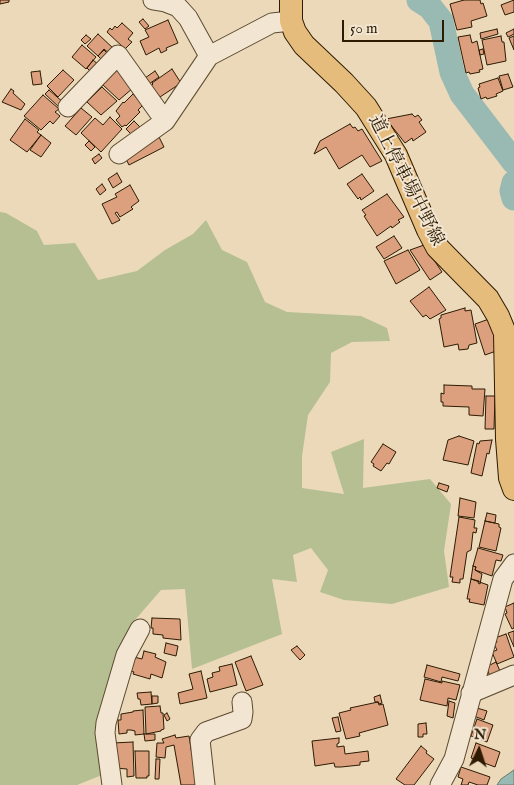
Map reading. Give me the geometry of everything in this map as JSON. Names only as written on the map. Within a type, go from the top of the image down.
[{"type":"main road","name":"道上停車場中野線","points":[[291,10],[295,32],[304,45],[366,107],[396,156],[437,247],[488,300],[498,316],[504,332],[507,439],[510,478],[514,489]]},
{"type":"street","points":[[153,0],[178,7],[188,18],[209,56]]},
{"type":"street","points":[[119,154],[165,121],[209,56],[272,23],[291,10]]},
{"type":"street","points":[[68,107],[118,55],[165,121]]},
{"type":"street","points":[[440,785],[454,759],[503,579],[514,564]]},
{"type":"street","points":[[112,785],[105,733],[106,723],[126,655],[140,629]]},
{"type":"street","points":[[471,693],[514,675]]},
{"type":"street","points":[[205,785],[200,740],[206,732],[242,719],[242,702]]},
{"type":"green space","points":[[0,212],[6,213],[37,231],[44,245],[75,243],[98,280],[137,271],[165,250],[193,234],[206,220],[222,250],[247,262],[265,302],[287,312],[361,316],[387,328],[390,341],[352,342],[331,353],[330,382],[308,415],[302,456],[302,488],[344,494],[331,452],[364,439],[363,488],[430,479],[451,504],[444,551],[449,587],[392,604],[344,600],[320,592],[328,570],[311,548],[293,555],[297,582],[272,579],[282,634],[192,669],[185,589],[161,590],[135,620],[140,629],[102,775],[77,785],[0,785]]},
{"type":"water","points":[[514,770],[514,785],[497,785],[501,779]]},
{"type":"building","points":[[0,0],[9,0],[9,2],[0,4]]},
{"type":"building","points":[[464,0],[480,0],[481,4],[483,3],[487,16],[471,21],[472,27],[457,30],[450,4]]},
{"type":"building","points":[[514,0],[514,12],[505,15],[501,5]]},
{"type":"building","points":[[143,19],[149,26],[145,29],[139,22]]},
{"type":"building","points":[[168,20],[178,43],[166,48],[167,50],[161,53],[159,48],[146,55],[140,41],[149,37],[145,30]]},
{"type":"building","points":[[122,23],[133,33],[128,39],[132,42],[125,49],[107,32],[110,28],[112,30],[115,26],[117,28]]},
{"type":"building","points":[[497,29],[498,34],[481,39],[480,33]]},
{"type":"building","points":[[514,29],[514,34],[508,37],[506,33]]},
{"type":"building","points":[[98,34],[114,49],[110,54],[104,49],[98,56],[87,46]]},
{"type":"building","points":[[86,35],[91,39],[85,44],[81,40]]},
{"type":"building","points":[[470,35],[472,43],[477,41],[483,69],[479,70],[480,72],[470,74],[469,72],[466,73],[458,37]]},
{"type":"building","points":[[501,36],[502,42],[504,42],[506,61],[487,65],[482,40]]},
{"type":"building","points":[[514,36],[514,50],[509,38]]},
{"type":"building","points":[[82,45],[96,57],[86,69],[72,57]]},
{"type":"building","points":[[483,49],[484,54],[480,55],[479,50]]},
{"type":"building","points":[[104,50],[109,55],[103,61],[98,56]]},
{"type":"building","points":[[93,60],[100,66],[93,74],[87,68]]},
{"type":"building","points":[[116,69],[132,84],[133,88],[119,100],[102,84]]},
{"type":"building","points":[[172,69],[181,83],[160,97],[151,86],[152,83]]},
{"type":"building","points":[[63,70],[74,80],[58,97],[47,86]]},
{"type":"building","points":[[40,71],[42,84],[33,85],[31,72]]},
{"type":"building","points":[[155,71],[159,77],[149,84],[145,78]]},
{"type":"building","points":[[508,74],[513,87],[503,90],[499,76]]},
{"type":"building","points":[[498,78],[503,91],[496,94],[497,96],[481,99],[478,88],[480,87],[479,84]]},
{"type":"building","points":[[102,87],[117,101],[101,115],[87,102]]},
{"type":"building","points":[[11,89],[25,104],[21,110],[2,102]]},
{"type":"building","points":[[49,90],[64,103],[60,108],[45,94]]},
{"type":"building","points":[[133,94],[143,105],[138,110],[140,112],[126,126],[122,127],[116,120],[120,116],[116,111]]},
{"type":"building","points":[[43,95],[59,109],[55,112],[60,116],[53,124],[50,121],[41,130],[24,116]]},
{"type":"building","points":[[81,108],[92,117],[76,135],[65,126]]},
{"type":"building","points":[[412,114],[415,117],[418,115],[422,120],[419,122],[426,132],[413,141],[412,138],[405,143],[386,119]]},
{"type":"building","points":[[110,117],[122,129],[101,152],[81,133],[95,118],[103,125]]},
{"type":"building","points":[[25,119],[39,130],[37,132],[41,135],[27,152],[10,140]]},
{"type":"building","points":[[134,121],[141,128],[133,136],[126,129]]},
{"type":"building","points":[[350,124],[358,131],[362,129],[382,161],[370,167],[362,155],[339,169],[326,147],[314,154],[320,141]]},
{"type":"building","points":[[41,135],[51,143],[41,157],[30,150]]},
{"type":"building","points":[[159,137],[164,147],[129,165],[124,155]]},
{"type":"building","points":[[89,141],[95,147],[91,151],[85,145]]},
{"type":"building","points":[[99,154],[102,158],[95,164],[92,159]]},
{"type":"building","points":[[117,173],[122,182],[113,188],[108,179]]},
{"type":"building","points":[[362,174],[374,191],[361,200],[360,197],[358,199],[347,184]]},
{"type":"building","points":[[102,184],[106,190],[100,195],[96,189]]},
{"type":"building","points":[[130,185],[139,201],[131,207],[133,209],[120,217],[117,212],[115,213],[120,220],[112,224],[102,204],[117,197],[115,194]]},
{"type":"building","points":[[387,194],[404,217],[398,220],[400,222],[392,228],[391,226],[377,236],[362,210]]},
{"type":"building","points":[[394,236],[402,248],[384,259],[376,247]]},
{"type":"building","points":[[424,245],[442,272],[430,280],[410,250]]},
{"type":"building","points":[[408,250],[420,270],[396,284],[384,261]]},
{"type":"building","points":[[429,287],[446,310],[430,319],[426,315],[423,317],[410,301]]},
{"type":"building","points":[[465,308],[465,311],[471,310],[477,343],[469,345],[468,349],[459,350],[458,344],[444,347],[439,319],[441,315]]},
{"type":"building","points":[[489,319],[499,350],[485,355],[475,324]]},
{"type":"building","points":[[444,385],[472,386],[472,389],[485,389],[483,416],[469,415],[469,407],[443,406],[441,393],[444,394]]},
{"type":"building","points":[[486,396],[495,396],[494,429],[485,429]]},
{"type":"building","points":[[459,436],[474,441],[468,465],[443,460],[448,440]]},
{"type":"building","points":[[492,440],[482,476],[471,473],[477,443]]},
{"type":"building","points":[[383,444],[396,452],[389,464],[387,463],[381,471],[373,466],[374,464],[371,462]]},
{"type":"building","points":[[439,483],[449,486],[447,492],[437,488]]},
{"type":"building","points":[[460,498],[476,502],[474,518],[458,516]]},
{"type":"building","points":[[487,513],[496,515],[495,523],[485,521]]},
{"type":"building","points":[[459,517],[475,520],[474,528],[477,528],[476,533],[473,532],[471,550],[467,552],[463,579],[460,579],[460,583],[452,582],[453,577],[450,577]]},
{"type":"building","points":[[485,521],[499,524],[501,528],[496,551],[479,547]]},
{"type":"building","points":[[478,548],[503,555],[501,561],[496,560],[492,576],[475,570],[476,567],[473,566]]},
{"type":"building","points":[[473,566],[476,567],[475,570],[482,574],[480,584],[478,583],[479,581],[471,579]]},
{"type":"building","points":[[471,579],[488,585],[484,605],[469,602],[470,599],[467,599]]},
{"type":"building","points":[[514,603],[514,628],[512,629],[505,614],[507,613],[505,607]]},
{"type":"building","points":[[152,618],[180,619],[181,640],[163,638],[163,635],[153,634],[153,628],[151,628]]},
{"type":"building","points":[[514,631],[514,647],[508,633]]},
{"type":"building","points":[[506,634],[514,657],[497,664],[492,652],[497,650],[494,644],[497,642],[495,638]]},
{"type":"building","points":[[166,643],[178,646],[176,656],[164,653]]},
{"type":"building","points":[[297,646],[305,655],[300,660],[291,650]]},
{"type":"building","points":[[144,651],[156,654],[155,657],[166,662],[162,678],[151,674],[150,679],[133,674],[134,672],[130,671],[134,657],[142,659]]},
{"type":"building","points":[[251,656],[263,685],[246,691],[235,662]]},
{"type":"building","points":[[496,662],[500,671],[490,676],[486,667]]},
{"type":"building","points":[[232,664],[237,685],[210,692],[207,679],[213,677],[212,673],[220,671],[219,667]]},
{"type":"building","points":[[427,665],[460,674],[458,681],[442,677],[441,682],[424,677]]},
{"type":"building","points":[[201,671],[207,698],[180,704],[178,693],[193,689],[189,674]]},
{"type":"building","points":[[425,679],[460,685],[456,700],[448,698],[447,706],[420,700]]},
{"type":"building","points":[[151,692],[152,704],[141,705],[137,693]]},
{"type":"building","points":[[380,695],[382,703],[379,704],[375,702],[374,697]]},
{"type":"building","points":[[152,696],[158,696],[158,703],[152,704]]},
{"type":"building","points":[[449,701],[455,703],[453,718],[447,716]]},
{"type":"building","points":[[378,702],[379,705],[383,704],[388,725],[359,733],[360,736],[346,739],[339,713],[351,710],[350,708]]},
{"type":"building","points":[[160,706],[161,713],[163,713],[164,729],[146,734],[145,707]]},
{"type":"building","points":[[477,708],[487,711],[484,720],[474,716]]},
{"type":"building","points":[[143,710],[144,734],[135,735],[135,731],[127,730],[127,733],[119,734],[118,720],[121,720],[121,714]]},
{"type":"building","points":[[167,713],[170,719],[167,721],[164,715]]},
{"type":"building","points":[[338,717],[341,731],[336,732],[332,718]]},
{"type":"building","points":[[477,719],[493,725],[487,742],[471,736]]},
{"type":"building","points":[[426,723],[427,734],[423,734],[423,737],[418,737],[418,724]]},
{"type":"building","points":[[144,734],[155,734],[155,740],[145,741]]},
{"type":"building","points":[[175,735],[176,738],[189,736],[192,755],[195,755],[198,785],[181,785],[174,745],[166,747],[165,758],[156,757],[157,743],[164,743],[162,739]]},
{"type":"building","points":[[339,738],[337,747],[344,746],[345,754],[368,751],[369,761],[360,762],[360,765],[341,767],[335,767],[334,763],[315,766],[312,741]]},
{"type":"building","points":[[133,742],[134,776],[127,777],[127,769],[114,768],[113,743]]},
{"type":"building","points":[[476,743],[500,752],[495,767],[471,758]]},
{"type":"building","points":[[421,746],[434,759],[414,785],[405,785],[396,779]]},
{"type":"building","points":[[135,751],[149,751],[149,776],[147,778],[136,778]]},
{"type":"building","points":[[156,759],[160,759],[159,779],[155,779]]},
{"type":"building","points":[[461,767],[490,777],[487,785],[469,782],[468,785],[461,785],[463,779],[458,777]]},
{"type":"waterway","points":[[419,0],[430,7],[441,21],[452,72],[462,94],[514,162]]},
{"type":"waterway","points":[[514,183],[512,191],[514,198]]}]
